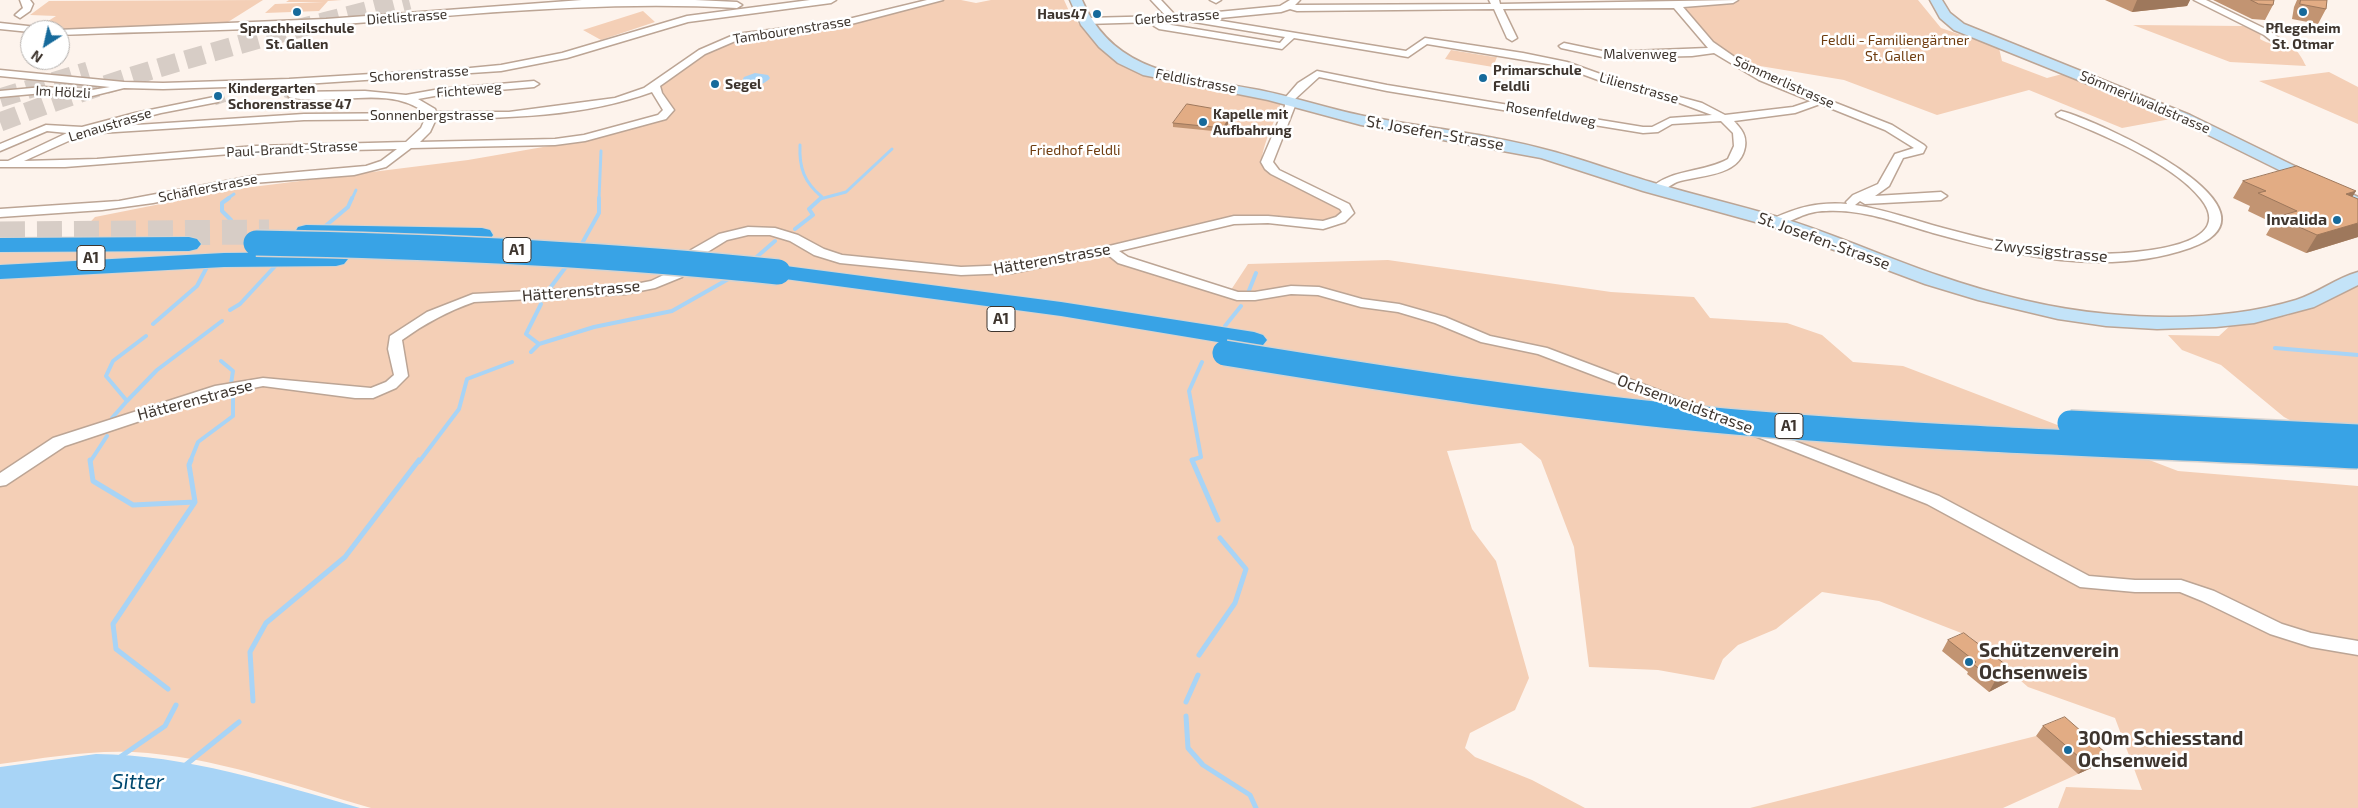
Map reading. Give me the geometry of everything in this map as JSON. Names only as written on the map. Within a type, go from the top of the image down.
[{"type":"highway","name":"A1","points":[[0,245],[262,238],[540,252],[670,261],[1061,309],[1529,381],[1725,402],[1884,413],[2358,437]]},
{"type":"highway","name":"A1","points":[[0,259],[336,259],[779,274],[970,314],[1502,395],[1721,420],[1850,430],[2358,456]]},
{"type":"highway","name":"A1","points":[[0,272],[179,260]]},
{"type":"street","points":[[20,16],[27,9],[28,4],[24,2],[25,0]]},
{"type":"street","name":"Schorenstrasse","points":[[288,90],[501,68],[564,56],[687,19],[831,0]]},
{"type":"street","name":"Tambourenstrasse","points":[[655,85],[702,52],[720,42],[739,36],[836,25],[938,0]]},
{"type":"street","name":"Feldlistrasse","points":[[1076,0],[1098,41],[1131,64],[1148,72],[1289,101]]},
{"type":"street","points":[[1156,0],[1173,18]]},
{"type":"street","name":"Gerbestrasse","points":[[1086,21],[1188,18],[1292,3],[1297,8],[1733,0]]},
{"type":"street","name":"Sömmerliwaldstrasse","points":[[1936,0],[1945,15],[1959,26],[2185,118],[2358,204]]},
{"type":"street","points":[[2199,0],[2267,33],[2276,40]]},
{"type":"street","name":"Dietlistrasse","points":[[70,32],[326,22],[546,5],[610,2],[730,4],[744,5],[752,10]]},
{"type":"street","name":"Sömmerlistrasse","points":[[1675,2],[1716,50],[1753,72],[1869,119],[1920,147],[1919,151],[1899,156],[1890,169],[1887,181],[1878,190],[1855,198],[1852,205]]},
{"type":"street","points":[[1496,3],[1512,38]]},
{"type":"street","name":"Lilienstrasse","points":[[1188,18],[1408,54],[1425,41],[1548,60],[1615,82],[1706,108],[1722,118],[1740,134],[1737,156],[1726,165],[1666,183],[1656,189]]},
{"type":"street","points":[[1130,20],[1282,46],[1291,36]]},
{"type":"street","points":[[0,26],[20,28]]},
{"type":"street","name":"Malvenweg","points":[[1564,46],[1607,56],[1692,53],[1716,50]]},
{"type":"street","points":[[0,73],[124,85],[238,90],[288,90],[370,95],[404,99],[425,107],[431,111],[431,115]]},
{"type":"street","name":"Rosenfeldweg","points":[[1289,101],[1302,84],[1317,74],[1388,88],[1643,130],[1654,130],[1670,121],[1722,118],[1795,110],[1822,100]]},
{"type":"street","name":"Fichteweg","points":[[404,99],[440,92],[534,84]]},
{"type":"street","name":"Im Hölzli","points":[[0,94],[43,90],[90,95],[106,92],[124,85]]},
{"type":"street","name":"Sonnenbergstrasse","points":[[0,148],[46,128],[85,131],[304,117],[509,115],[617,101],[639,95],[655,85]]},
{"type":"street","name":"Paul-Brandt-Strasse","points":[[5,164],[63,166],[255,149],[522,144],[585,138],[662,117],[669,110],[657,93],[655,85]]},
{"type":"street","name":"Lenaustrasse","points":[[5,164],[85,131],[134,116],[214,100]]},
{"type":"street","name":"St. Josefen-Strasse","points":[[1289,101],[1370,122],[1525,149],[1656,189],[1776,222],[1932,280],[1985,296],[2058,314],[2106,320],[2182,323],[2254,317],[2307,303],[2358,278]]},
{"type":"street","name":"Hätterenstrasse","points":[[0,481],[59,442],[215,391],[263,382],[355,393],[372,393],[391,385],[401,376],[401,369],[394,350],[395,339],[412,326],[449,305],[473,298],[625,290],[655,284],[677,274],[696,252],[723,237],[748,231],[771,231],[794,238],[818,252],[840,259],[961,271],[1012,270],[1109,250],[1234,220],[1274,220],[1323,225],[1342,220],[1348,214],[1341,204],[1275,172],[1269,167],[1268,156],[1290,106],[1289,101]]},
{"type":"street","name":"Zwyssigstrasse","points":[[1776,222],[1801,210],[1852,205],[1991,245],[2088,258],[2156,253],[2186,246],[2206,237],[2215,225],[2216,214],[2210,200],[2181,175],[2112,136],[2062,114]]},
{"type":"street","name":"Schäflerstrasse","points":[[0,213],[92,209],[270,177],[379,166],[390,161],[419,139],[429,126],[431,115]]},
{"type":"street","points":[[1852,205],[1916,196],[1941,196]]},
{"type":"street","name":"Ochsenweidstrasse","points":[[1109,250],[1123,260],[1238,296],[1255,296],[1291,290],[1319,291],[1361,303],[1400,308],[1440,320],[1486,339],[1542,351],[1821,454],[1933,500],[2086,582],[2135,586],[2181,586],[2208,596],[2276,629],[2311,640],[2358,648]]},
{"type":"green space","points":[[263,0],[220,27],[70,29],[70,20],[50,20],[56,16],[30,15],[49,1]]},
{"type":"green space","points":[[289,0],[342,0],[328,1],[319,11],[265,13],[275,4],[324,2],[286,2]]},
{"type":"green space","name":"Friedhof Feldli","points":[[938,0],[961,0],[976,3],[991,0],[1064,0],[1069,11],[1085,32],[1131,64],[1245,91],[1281,103],[1264,147],[1263,165],[1268,171],[1338,206],[1343,211],[1341,216],[1327,222],[1266,217],[1100,249],[1229,293],[1248,264],[1388,260],[1611,292],[1694,297],[1710,318],[1787,323],[1822,335],[1853,362],[1903,366],[2178,471],[2358,486],[2358,808],[2058,808],[2066,787],[2142,790],[2115,718],[2028,687],[1969,636],[1879,601],[1822,592],[1776,629],[1738,645],[1723,659],[1714,680],[1658,670],[1589,667],[1574,547],[1541,460],[1521,443],[1447,451],[1472,529],[1496,561],[1529,678],[1515,710],[1470,733],[1465,748],[1475,757],[1532,780],[1585,808],[371,808],[253,773],[193,759],[163,755],[133,752],[100,752],[0,764],[0,237],[76,237],[95,217],[236,189],[468,160],[572,142],[662,117],[669,110],[655,85],[690,61],[739,36],[836,25]]},
{"type":"green space","name":"Feldli - Familiengärtner St. Gallen","points":[[1733,0],[1918,0],[1941,28],[1999,48],[2002,61],[2047,78],[2066,73],[2176,118],[2122,128],[2029,90],[1937,115],[1844,80],[1736,62],[1716,50],[1677,5]]},
{"type":"green space","points":[[643,11],[655,22],[601,40],[583,30]]},
{"type":"green space","points":[[2133,25],[2243,26],[2261,33],[2260,39],[2296,50],[2306,66],[2230,62]]},
{"type":"green space","points":[[1451,50],[1497,57],[1493,67],[1445,59]]},
{"type":"green space","points":[[2329,72],[2358,87],[2358,124],[2259,81]]},
{"type":"green space","points":[[2358,285],[2358,456],[2284,417],[2221,365],[2182,350],[2168,335],[2219,336],[2232,324],[2287,316]]},
{"type":"green space","points":[[2036,736],[2078,774],[2003,808],[1750,808]]},
{"type":"water","points":[[755,73],[768,75],[770,78],[764,83],[757,85],[749,85],[742,81],[744,77]]},
{"type":"water","name":"Sitter","points":[[96,754],[163,759],[197,765],[262,780],[360,808],[0,808],[0,767]]},
{"type":"building","points":[[2251,0],[2274,0],[2273,5],[2259,4]]},
{"type":"building","points":[[2301,0],[2327,0],[2326,9],[2300,4]]},
{"type":"building","name":"Kapelle mit Aufbahrung","points":[[1187,104],[1233,112],[1223,128],[1173,123]]},
{"type":"building","points":[[2297,166],[2356,191],[2346,194],[2358,199],[2358,223],[2317,235],[2277,217],[2297,211],[2258,193],[2266,191],[2243,181]]},
{"type":"building","points":[[1964,633],[2014,671],[1995,681],[1973,664],[1976,662],[1948,640]]},
{"type":"building","points":[[2065,717],[2107,754],[2086,763],[2043,726]]},
{"type":"waterway","points":[[800,145],[800,161],[804,174],[811,186],[822,197]]},
{"type":"waterway","points":[[820,199],[846,192],[892,149]]},
{"type":"waterway","points":[[599,199],[601,151]]},
{"type":"waterway","points":[[352,199],[356,190]]},
{"type":"waterway","points":[[227,199],[234,194]]},
{"type":"waterway","points":[[229,198],[222,203],[222,211],[231,220]]},
{"type":"waterway","points":[[323,228],[348,207],[352,198]]},
{"type":"waterway","points":[[795,229],[813,215],[809,209],[821,198]]},
{"type":"waterway","points":[[580,247],[599,213],[599,199]]},
{"type":"waterway","points":[[752,261],[775,241]]},
{"type":"waterway","points":[[230,310],[240,304],[278,263]]},
{"type":"waterway","points":[[550,288],[568,264]]},
{"type":"waterway","points":[[153,324],[197,286],[208,265]]},
{"type":"waterway","points":[[1248,293],[1256,273]]},
{"type":"waterway","points":[[539,344],[594,327],[672,311],[732,277]]},
{"type":"waterway","points":[[539,344],[526,334],[541,304]]},
{"type":"waterway","points":[[1225,326],[1241,306]]},
{"type":"waterway","points":[[127,401],[157,370],[222,321]]},
{"type":"waterway","points":[[127,401],[106,376],[113,361],[146,336]]},
{"type":"waterway","points":[[531,352],[539,344]]},
{"type":"waterway","points":[[2275,348],[2358,355]]},
{"type":"waterway","points":[[221,361],[233,371],[231,384]]},
{"type":"waterway","points":[[419,462],[459,409],[467,379],[512,362]]},
{"type":"waterway","points":[[1192,460],[1201,457],[1189,391],[1202,362]]},
{"type":"waterway","points":[[190,462],[198,442],[233,416],[233,394]]},
{"type":"waterway","points":[[112,418],[127,401]]},
{"type":"waterway","points":[[90,462],[107,436]]},
{"type":"waterway","points":[[191,460],[189,465],[195,502]]},
{"type":"waterway","points":[[253,701],[250,652],[266,623],[345,557],[419,460]]},
{"type":"waterway","points":[[1192,460],[1218,520]]},
{"type":"waterway","points":[[90,462],[93,481],[133,505],[195,502]]},
{"type":"waterway","points":[[168,689],[116,649],[113,624],[195,502]]},
{"type":"waterway","points":[[1199,655],[1235,603],[1246,569],[1220,538]]},
{"type":"waterway","points":[[1186,702],[1198,675]]},
{"type":"waterway","points":[[120,757],[165,726],[176,705]]},
{"type":"waterway","points":[[1186,716],[1188,748],[1203,765],[1250,795],[1256,808]]},
{"type":"waterway","points":[[183,767],[239,722]]},
{"type":"tunnel","points":[[0,122],[151,70],[409,0]]},
{"type":"tunnel","points":[[0,98],[88,71]]},
{"type":"tunnel","points":[[286,92],[293,95]]},
{"type":"tunnel","points":[[214,100],[229,95]]},
{"type":"tunnel","points":[[0,234],[269,232]]},
{"type":"place","name":"Sprachheilschule St. Gallen","points":[[297,12]]},
{"type":"place","name":"Pflegeheim St. Otmar","points":[[2303,12]]},
{"type":"place","name":"Haus47","points":[[1097,14]]},
{"type":"place","name":"Primarschule Feldli","points":[[1483,78]]},
{"type":"place","name":"Segel","points":[[715,84]]},
{"type":"place","name":"Kindergarten Schorenstrasse 47","points":[[218,96]]},
{"type":"place","name":"Kapelle mit Aufbahrung","points":[[1203,122]]},
{"type":"place","name":"Invalida","points":[[2337,220]]},
{"type":"place","name":"Schützenverein Ochsenweis","points":[[1969,662]]},
{"type":"place","name":"300m Schiesstand Ochsenweid","points":[[2068,750]]}]
